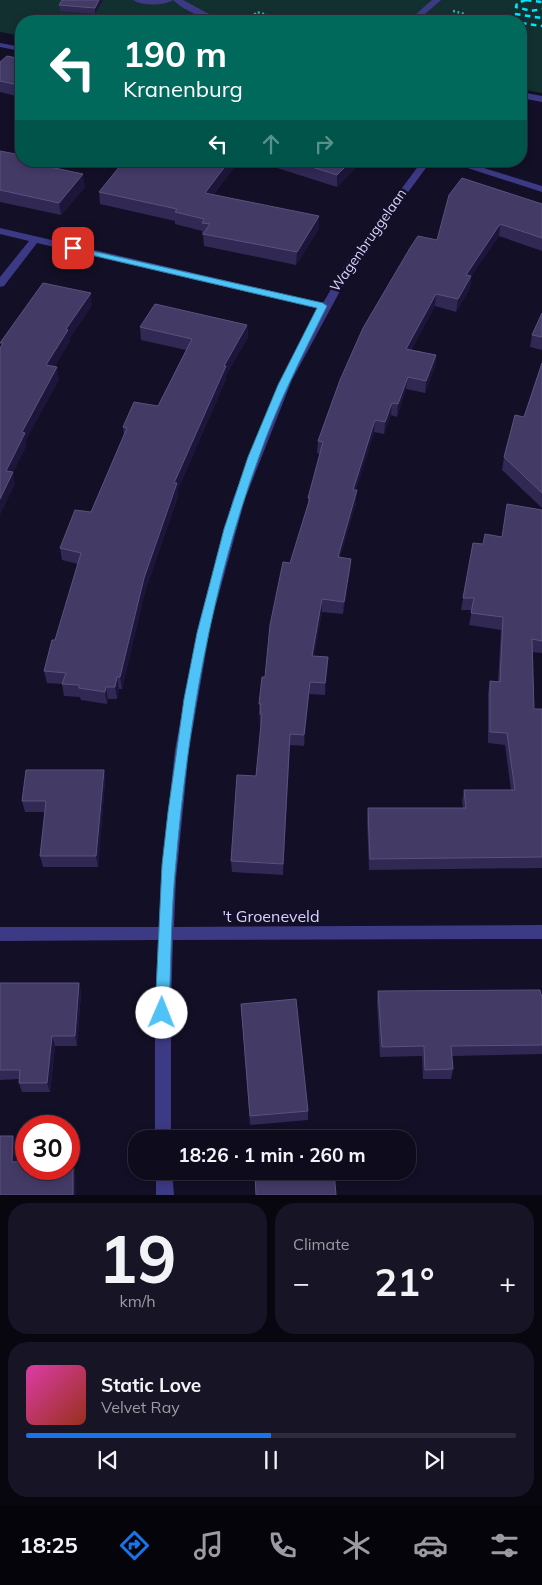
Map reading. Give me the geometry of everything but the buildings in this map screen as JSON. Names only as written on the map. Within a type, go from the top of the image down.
[{"type":"street","points":[[137,0],[147,2],[169,0]]},
{"type":"street","points":[[177,0],[204,15]]},
{"type":"street","points":[[419,15],[437,0]]},
{"type":"street","points":[[0,45],[15,48]]},
{"type":"street","points":[[527,96],[542,99]]},
{"type":"street","name":"Wagenbruggelaan","points":[[163,1130],[161,1052],[169,865],[182,750],[201,642],[215,579],[229,529],[282,385],[323,306],[378,222],[422,167]]},
{"type":"street","points":[[470,167],[542,189]]},
{"type":"street","points":[[0,231],[323,306]]},
{"type":"street","points":[[0,284],[35,239]]},
{"type":"street","name":"'t Groeneveld","points":[[0,934],[542,932]]},
{"type":"street","points":[[164,1180],[165,1195]]},
{"type":"path","points":[[254,15],[257,12],[267,15]]},
{"type":"green space","points":[[0,0],[542,0],[542,93],[527,90],[527,15],[15,15],[15,35],[0,32]]},
{"type":"railway","points":[[542,2],[526,0],[517,3],[516,7],[531,11],[542,9]]},
{"type":"railway","points":[[514,15],[522,15]]},
{"type":"railway","points":[[527,16],[542,18]]},
{"type":"railway","points":[[527,24],[542,26]]},
{"type":"route","points":[[73,248],[323,306],[282,385],[254,457],[229,529],[202,633],[182,750],[174,812],[169,865],[162,1013]]}]
